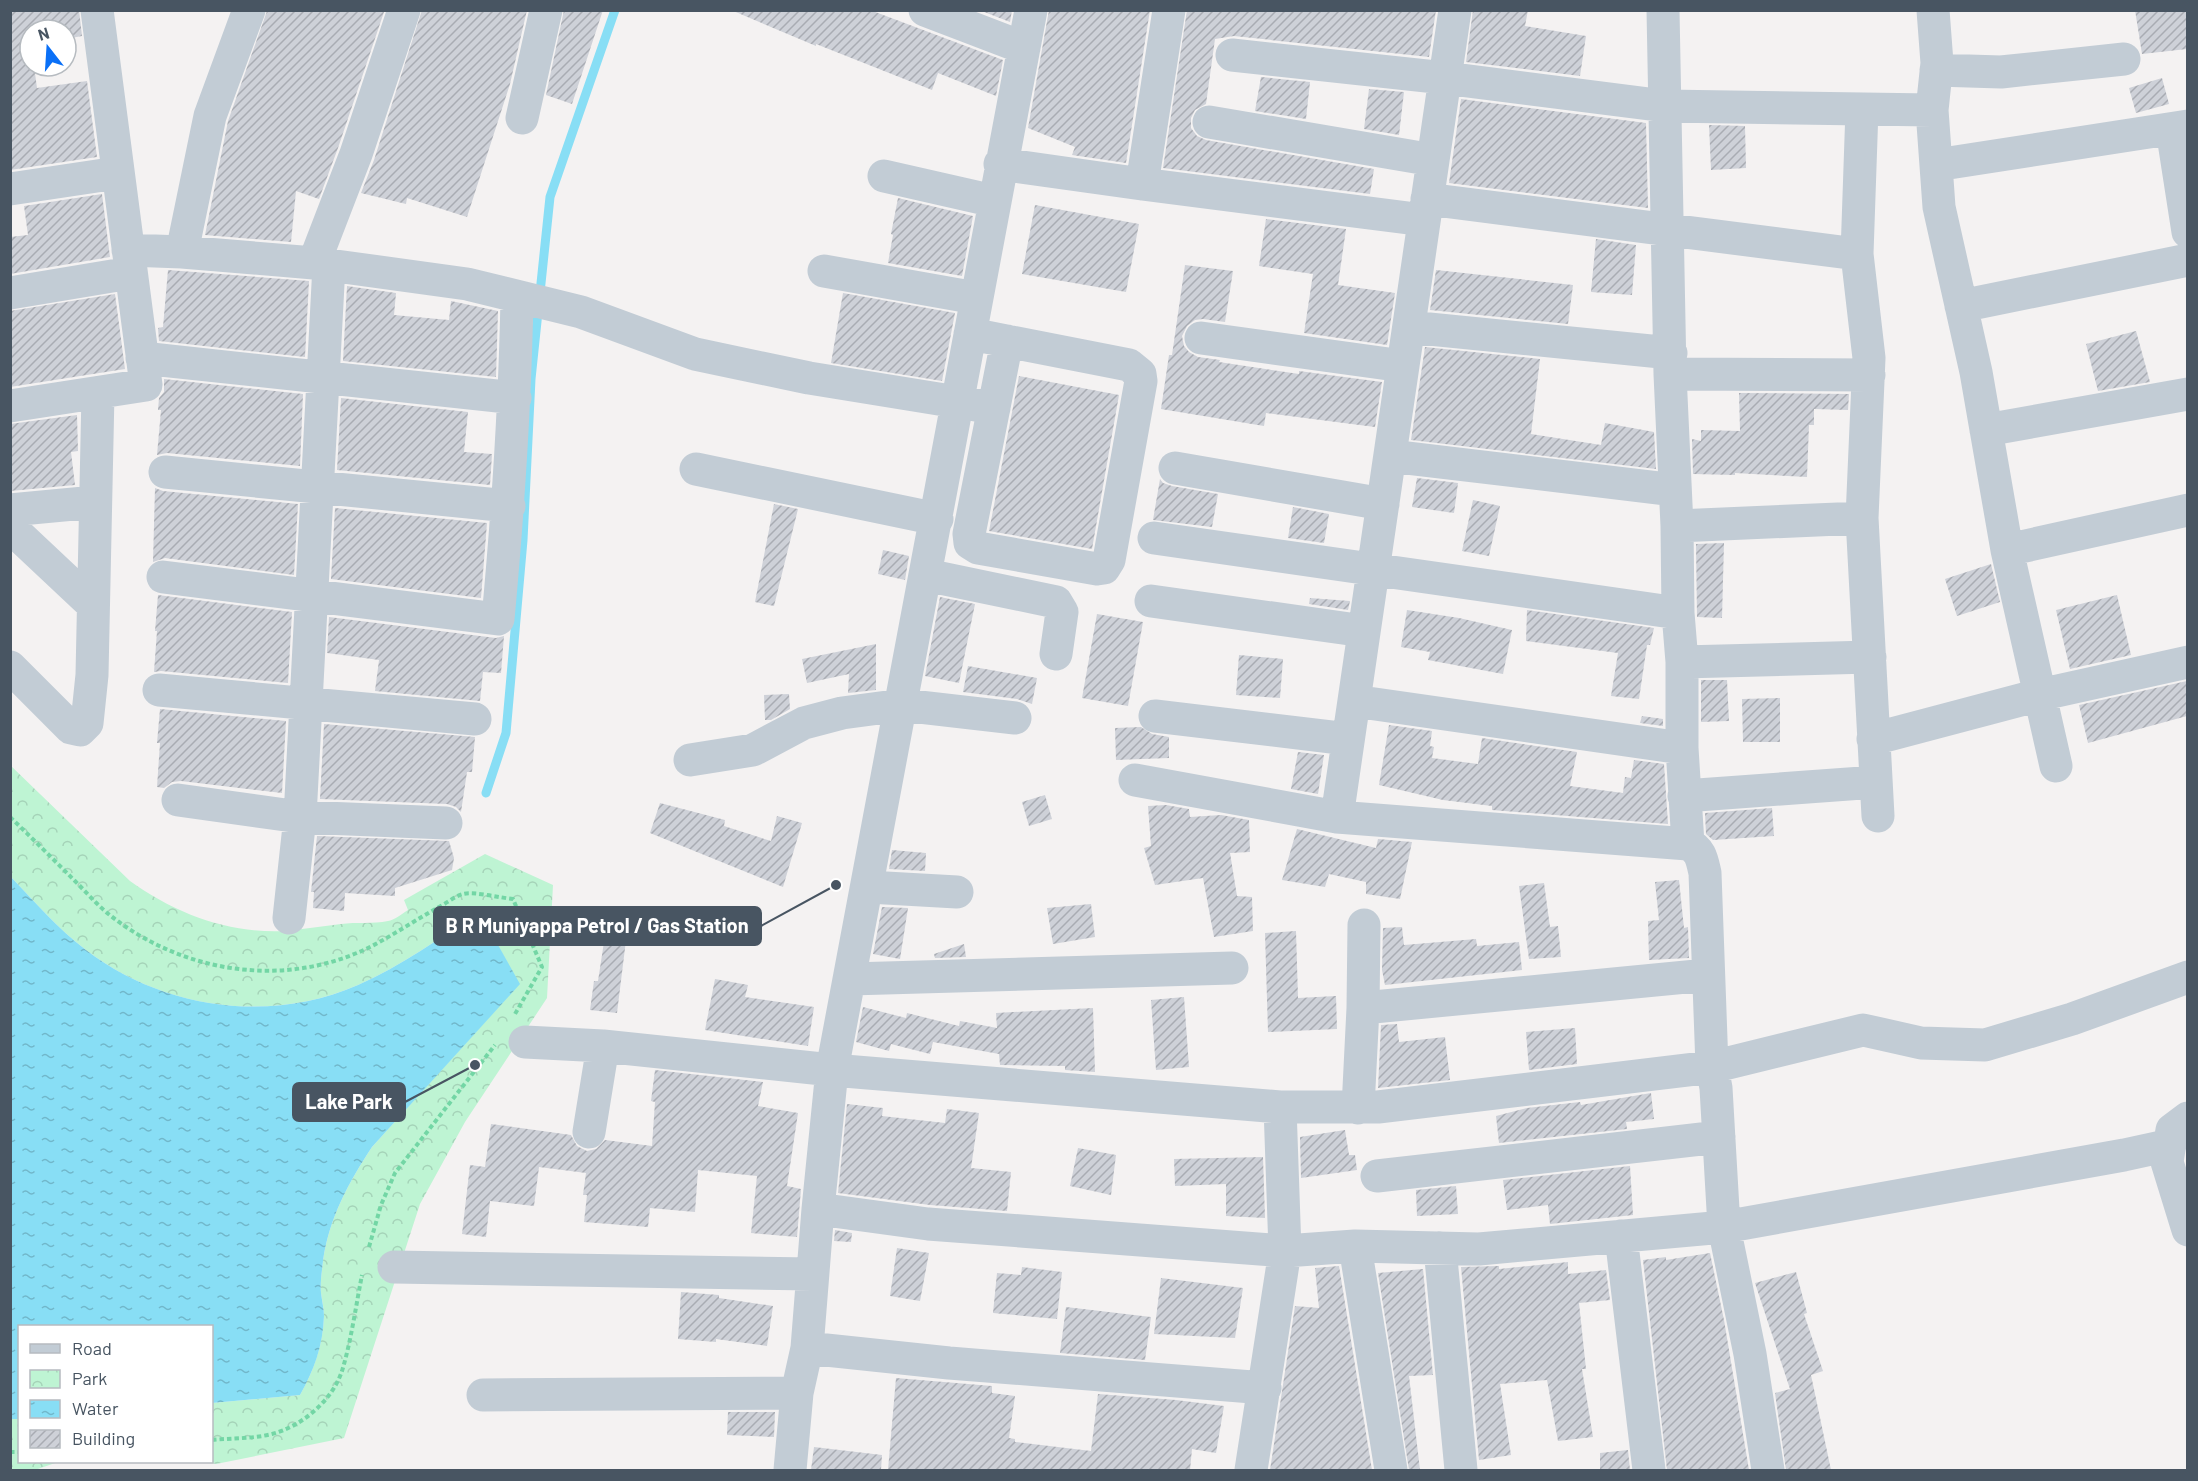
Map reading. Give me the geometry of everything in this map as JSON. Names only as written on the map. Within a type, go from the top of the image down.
[{"type":"street","points":[[10,406],[146,385],[97,10]]},
{"type":"street","points":[[182,252],[210,116],[249,10]]},
{"type":"street","points":[[289,918],[300,816],[323,377],[321,264],[404,10]]},
{"type":"street","points":[[522,118],[546,10]]},
{"type":"street","points":[[925,10],[1024,48]]},
{"type":"street","points":[[790,1470],[797,1393],[807,1348],[832,1070],[937,519],[1000,164],[1031,10]]},
{"type":"street","points":[[1142,184],[1169,10]]},
{"type":"street","points":[[1337,817],[1455,10]]},
{"type":"street","points":[[1664,10],[1667,229],[1678,613],[1682,662],[1684,796],[1688,844]]},
{"type":"street","points":[[1933,10],[1936,70],[1932,110],[1939,207],[1986,430],[2007,550],[2056,766]]},
{"type":"street","points":[[1232,56],[1445,78],[1665,106],[1932,110]]},
{"type":"street","points":[[1936,70],[2001,72],[2124,59]]},
{"type":"street","points":[[1862,109],[1857,254],[1869,358],[1862,518],[1878,816]]},
{"type":"street","points":[[1209,122],[1433,160]]},
{"type":"street","points":[[1936,165],[2180,127],[2187,232]]},
{"type":"street","points":[[1000,164],[1142,184],[1667,229],[1857,254]]},
{"type":"street","points":[[10,189],[117,173]]},
{"type":"street","points":[[884,176],[994,201]]},
{"type":"street","points":[[10,293],[129,261],[182,252],[321,264],[467,285],[581,312],[695,354],[809,378],[994,408]]},
{"type":"street","points":[[1961,306],[2187,260]]},
{"type":"street","points":[[824,271],[976,298]]},
{"type":"street","points":[[163,577],[498,619],[509,506],[515,398],[517,297]]},
{"type":"street","points":[[1409,327],[1671,363],[1869,375]]},
{"type":"street","points":[[970,334],[1008,341],[1130,365],[1140,374],[1109,560],[1104,568],[1097,569],[978,548],[970,543],[969,534],[1008,341]]},
{"type":"street","points":[[1201,338],[1403,366]]},
{"type":"street","points":[[142,358],[515,398]]},
{"type":"street","points":[[10,667],[71,729],[80,730],[87,723],[92,675],[98,393]]},
{"type":"street","points":[[1986,430],[2187,394]]},
{"type":"street","points":[[1390,456],[1675,490]]},
{"type":"street","points":[[1175,468],[1383,504]]},
{"type":"street","points":[[696,469],[937,519]]},
{"type":"street","points":[[165,472],[509,506]]},
{"type":"street","points":[[10,510],[95,502]]},
{"type":"street","points":[[2007,550],[2187,510]]},
{"type":"street","points":[[1677,526],[1862,518]]},
{"type":"street","points":[[10,527],[93,605]]},
{"type":"street","points":[[1154,538],[1678,613]]},
{"type":"street","points":[[926,575],[1056,602],[1062,612],[1056,654]]},
{"type":"street","points":[[1151,601],[1364,631]]},
{"type":"street","points":[[1682,662],[1870,657]]},
{"type":"street","points":[[1874,739],[2039,695],[2187,662]]},
{"type":"street","points":[[159,690],[475,719]]},
{"type":"street","points":[[1353,701],[1682,748]]},
{"type":"street","points":[[690,760],[753,750],[804,723],[842,713],[902,705],[1015,718]]},
{"type":"street","points":[[1155,716],[1348,739]]},
{"type":"street","points":[[1135,780],[1337,817],[1688,844],[1696,848],[1702,857],[1704,873],[1712,1067],[1716,1088],[1724,1227],[1750,1354],[1768,1470]]},
{"type":"street","points":[[1684,796],[1876,782]]},
{"type":"street","points":[[178,800],[300,816],[446,823]]},
{"type":"street","points":[[868,887],[957,892]]},
{"type":"street","points":[[1358,1108],[1364,925]]},
{"type":"street","points":[[850,979],[1232,968]]},
{"type":"street","points":[[1363,1008],[1707,975]]},
{"type":"street","points":[[512,1034],[832,1070],[1280,1107],[1358,1108],[1712,1067],[1863,1030],[1921,1043],[1985,1045],[2072,1019],[2187,977]]},
{"type":"street","points":[[589,1132],[603,1046]]},
{"type":"street","points":[[1251,1470],[1284,1251],[1280,1107]]},
{"type":"street","points":[[2186,1219],[2167,1162],[2172,1130],[2187,1118]]},
{"type":"street","points":[[1377,1176],[1719,1137]]},
{"type":"street","points":[[818,1209],[928,1224],[1284,1251],[1355,1246],[1479,1249],[1724,1227],[2170,1145]]},
{"type":"street","points":[[1621,1236],[1649,1470]]},
{"type":"street","points":[[1355,1246],[1391,1470]]},
{"type":"street","points":[[1440,1248],[1461,1470]]},
{"type":"street","points":[[381,1259],[812,1274]]},
{"type":"street","points":[[807,1348],[949,1363],[1265,1388]]},
{"type":"street","points":[[483,1395],[797,1393]]},
{"type":"path","points":[[10,817],[109,915],[133,933],[187,958],[246,971],[275,971],[333,962],[386,939],[465,893],[513,899],[542,967],[512,1034],[395,1173],[381,1205],[381,1259]]},
{"type":"path","points":[[213,1440],[257,1437],[275,1433],[291,1427],[321,1404],[333,1389],[342,1371],[363,1274]]},
{"type":"green space","points":[[10,765],[130,881],[185,912],[224,925],[244,929],[286,931],[390,920],[408,910],[404,900],[485,854],[553,885],[547,998],[465,1122],[420,1204],[344,1438],[216,1464],[212,1463],[213,1403],[300,1395],[310,1376],[320,1347],[324,1316],[321,1293],[323,1261],[335,1215],[348,1187],[372,1147],[519,984],[479,911],[405,960],[358,985],[324,997],[289,1004],[253,1007],[217,1004],[182,997],[148,986],[116,970],[76,942],[11,877]]},
{"type":"green space","points":[[10,1419],[18,1419],[18,1463],[55,1463],[35,1470],[11,1470]]},
{"type":"water","points":[[11,877],[76,942],[116,970],[149,986],[183,997],[218,1004],[254,1007],[289,1004],[324,997],[358,985],[405,960],[479,911],[520,984],[372,1147],[348,1187],[335,1215],[323,1261],[321,1289],[324,1316],[320,1348],[300,1395],[213,1403],[213,1325],[18,1325],[18,1419],[11,1419]]},
{"type":"building","points":[[10,10],[79,10],[82,36],[78,37],[78,18],[18,18],[18,78],[36,78],[37,88],[87,81],[97,157],[10,170]]},
{"type":"building","points":[[380,10],[384,12],[319,199],[296,191],[291,242],[205,235],[228,121],[267,11]]},
{"type":"building","points":[[422,10],[527,10],[510,84],[467,217],[407,198],[406,204],[361,193],[374,160]]},
{"type":"building","points":[[564,10],[603,10],[572,104],[546,95]]},
{"type":"building","points":[[731,10],[870,10],[1003,60],[996,96],[938,73],[932,90],[816,44],[816,46]]},
{"type":"building","points":[[979,10],[1012,10],[1010,22]]},
{"type":"building","points":[[1049,10],[1150,10],[1126,163],[1072,155],[1075,147],[1028,128]]},
{"type":"building","points":[[1187,10],[1436,10],[1429,57],[1234,36],[1215,39],[1206,104],[1195,110],[1191,118],[1191,128],[1197,136],[1206,140],[1374,169],[1370,194],[1163,168]]},
{"type":"building","points":[[1473,10],[1528,10],[1525,26],[1586,36],[1580,76],[1466,62]]},
{"type":"building","points":[[2135,10],[2187,10],[2187,49],[2142,54]]},
{"type":"building","points":[[1261,77],[1310,82],[1306,119],[1255,111]]},
{"type":"building","points":[[2162,78],[2169,104],[2136,113],[2129,88]]},
{"type":"building","points":[[1369,89],[1404,92],[1399,135],[1364,129]]},
{"type":"building","points":[[1461,99],[1646,123],[1648,208],[1449,183]]},
{"type":"building","points":[[1709,125],[1745,126],[1746,168],[1711,170]]},
{"type":"building","points":[[102,194],[110,257],[10,274],[10,237],[28,235],[24,206]]},
{"type":"building","points":[[898,198],[973,216],[962,276],[888,263]]},
{"type":"building","points":[[1035,205],[1139,224],[1126,292],[1022,274]]},
{"type":"building","points":[[1266,219],[1346,229],[1338,285],[1395,293],[1387,345],[1304,333],[1313,274],[1259,266]]},
{"type":"building","points":[[1596,239],[1636,245],[1632,295],[1591,292]]},
{"type":"building","points":[[1185,265],[1233,271],[1225,322],[1203,319],[1195,320],[1187,326],[1182,336],[1184,346],[1189,352],[1198,357],[1220,360],[1219,362],[1299,374],[1299,371],[1382,382],[1375,427],[1266,413],[1264,426],[1161,409],[1169,355],[1172,355]]},
{"type":"building","points":[[168,270],[309,281],[305,357],[159,341],[158,328],[163,327]]},
{"type":"building","points":[[1436,270],[1573,285],[1568,324],[1430,310]]},
{"type":"building","points":[[347,286],[396,293],[394,315],[449,320],[451,301],[498,311],[496,377],[343,361]]},
{"type":"building","points":[[843,293],[955,313],[942,381],[831,363]]},
{"type":"building","points":[[115,294],[125,369],[10,387],[10,311]]},
{"type":"building","points":[[2136,331],[2150,382],[2098,391],[2086,344]]},
{"type":"building","points":[[1425,347],[1540,359],[1531,434],[1601,445],[1605,423],[1654,432],[1656,469],[1411,440]]},
{"type":"building","points":[[1019,376],[1119,395],[1092,549],[989,531]]},
{"type":"building","points":[[164,379],[303,394],[300,466],[167,453],[157,455],[161,410],[158,410],[159,398],[164,392]]},
{"type":"building","points":[[1739,393],[1849,394],[1848,410],[1814,409],[1814,425],[1809,425],[1807,477],[1735,473],[1735,475],[1693,474],[1692,439],[1701,441],[1701,430],[1740,431]]},
{"type":"building","points":[[341,398],[468,412],[464,452],[492,454],[490,485],[337,470]]},
{"type":"building","points":[[77,415],[78,451],[71,452],[75,485],[10,491],[10,424]]},
{"type":"building","points":[[1417,478],[1458,483],[1454,513],[1412,507]]},
{"type":"building","points":[[1160,479],[1163,483],[1172,486],[1218,494],[1212,527],[1153,520]]},
{"type":"building","points":[[155,488],[163,491],[298,504],[294,575],[165,558],[153,562]]},
{"type":"building","points":[[1473,500],[1500,506],[1489,556],[1462,551]]},
{"type":"building","points":[[774,504],[798,509],[774,606],[755,602]]},
{"type":"building","points":[[1293,507],[1329,514],[1324,543],[1288,538]]},
{"type":"building","points":[[335,508],[487,523],[481,598],[331,579]]},
{"type":"building","points":[[1724,543],[1722,618],[1697,617],[1696,544]]},
{"type":"building","points":[[883,550],[909,556],[905,580],[878,574]]},
{"type":"building","points":[[1991,564],[2000,602],[1957,616],[1945,579]]},
{"type":"building","points":[[158,595],[292,612],[288,683],[154,672]]},
{"type":"building","points":[[2117,595],[2131,655],[2070,669],[2056,610]]},
{"type":"building","points":[[940,597],[975,604],[959,683],[925,676]]},
{"type":"building","points":[[1310,598],[1350,601],[1348,610],[1309,604]]},
{"type":"building","points":[[1407,610],[1459,618],[1512,630],[1503,674],[1428,660],[1430,652],[1401,647]]},
{"type":"building","points":[[1527,610],[1654,628],[1650,645],[1647,645],[1639,699],[1611,696],[1618,653],[1526,641]]},
{"type":"building","points":[[1097,614],[1143,622],[1128,706],[1082,698]]},
{"type":"building","points":[[329,617],[496,638],[504,636],[501,673],[483,672],[480,701],[375,691],[379,660],[327,653]]},
{"type":"building","points":[[876,644],[876,690],[848,693],[849,674],[807,683],[802,659]]},
{"type":"building","points":[[1239,655],[1283,659],[1280,698],[1236,695]]},
{"type":"building","points":[[968,666],[1037,678],[1032,704],[1017,699],[963,692]]},
{"type":"building","points":[[1701,680],[1727,680],[1729,721],[1701,722]]},
{"type":"building","points":[[2187,681],[2187,716],[2088,743],[2079,705]]},
{"type":"building","points":[[789,694],[790,709],[771,720],[765,720],[764,695]]},
{"type":"building","points":[[1780,698],[1780,742],[1743,742],[1742,699]]},
{"type":"building","points":[[160,709],[286,721],[282,793],[181,781],[172,782],[164,788],[157,787]]},
{"type":"building","points":[[1642,716],[1663,719],[1663,726],[1640,723]]},
{"type":"building","points":[[324,724],[475,737],[472,772],[467,772],[461,812],[456,807],[447,804],[320,799]]},
{"type":"building","points":[[1389,725],[1432,731],[1430,746],[1434,747],[1432,758],[1478,764],[1482,738],[1577,752],[1570,786],[1623,793],[1625,777],[1631,778],[1634,760],[1664,764],[1668,824],[1492,810],[1492,806],[1443,800],[1379,785]]},
{"type":"building","points":[[1141,727],[1152,734],[1169,737],[1169,758],[1116,760],[1115,728]]},
{"type":"building","points":[[1298,752],[1324,755],[1318,794],[1291,789]]},
{"type":"building","points":[[1045,795],[1052,819],[1029,826],[1022,802]]},
{"type":"building","points":[[660,803],[725,820],[724,826],[771,841],[777,816],[802,823],[783,887],[650,833]]},
{"type":"building","points":[[1166,805],[1189,809],[1190,817],[1221,815],[1249,820],[1250,852],[1230,853],[1237,896],[1252,897],[1253,931],[1214,937],[1203,878],[1155,885],[1144,848],[1151,846],[1148,806]]},
{"type":"building","points":[[1772,808],[1774,836],[1713,840],[1706,834],[1705,813]]},
{"type":"building","points":[[1297,829],[1376,848],[1378,839],[1412,842],[1400,899],[1366,894],[1366,882],[1329,874],[1325,887],[1282,880]]},
{"type":"building","points":[[317,836],[449,841],[454,858],[452,870],[395,888],[395,896],[345,893],[344,911],[313,908],[314,892],[311,892]]},
{"type":"building","points":[[892,850],[926,853],[925,871],[889,869]]},
{"type":"building","points":[[1679,880],[1684,928],[1688,927],[1689,958],[1649,960],[1648,921],[1659,920],[1655,882]]},
{"type":"building","points":[[1544,883],[1550,927],[1558,926],[1561,957],[1529,959],[1519,886]]},
{"type":"building","points":[[1091,904],[1095,937],[1053,944],[1047,908]]},
{"type":"building","points":[[882,907],[908,908],[900,959],[873,954]]},
{"type":"building","points":[[1402,927],[1404,945],[1476,939],[1477,946],[1519,942],[1522,970],[1385,985],[1382,970],[1383,928]]},
{"type":"building","points":[[606,929],[627,932],[617,1013],[590,1010],[594,981],[598,981]]},
{"type":"building","points":[[1296,931],[1298,998],[1336,996],[1337,1029],[1268,1032],[1265,933]]},
{"type":"building","points":[[964,944],[966,957],[935,958],[934,954]]},
{"type":"building","points":[[715,979],[748,985],[745,997],[814,1007],[808,1046],[705,1030]]},
{"type":"building","points":[[1184,997],[1189,1067],[1156,1070],[1151,1000]]},
{"type":"building","points":[[863,1007],[906,1018],[907,1013],[959,1026],[960,1021],[997,1028],[996,1013],[1093,1008],[1095,1072],[1065,1070],[1065,1066],[1000,1065],[999,1054],[933,1042],[930,1054],[891,1044],[889,1051],[856,1042]]},
{"type":"building","points":[[1397,1024],[1399,1042],[1445,1037],[1450,1080],[1378,1088],[1381,1025]]},
{"type":"building","points":[[1575,1028],[1577,1064],[1529,1070],[1526,1032]]},
{"type":"building","points":[[655,1070],[763,1082],[758,1106],[798,1113],[787,1186],[801,1189],[797,1237],[751,1233],[757,1176],[698,1170],[695,1212],[650,1208],[648,1227],[584,1222],[587,1195],[583,1195],[586,1173],[539,1167],[534,1206],[490,1201],[486,1237],[462,1234],[470,1165],[485,1167],[491,1124],[571,1135],[577,1146],[587,1151],[596,1149],[605,1140],[652,1146],[655,1102],[651,1101]]},
{"type":"building","points":[[1651,1093],[1654,1119],[1626,1122],[1627,1129],[1499,1143],[1496,1116],[1527,1108],[1580,1102],[1581,1105]]},
{"type":"building","points":[[847,1104],[883,1108],[882,1116],[945,1123],[947,1109],[979,1113],[971,1168],[1011,1172],[1007,1211],[930,1205],[838,1193]]},
{"type":"building","points":[[1345,1130],[1349,1155],[1355,1155],[1357,1170],[1301,1178],[1300,1137]]},
{"type":"building","points":[[1078,1148],[1116,1155],[1111,1195],[1070,1186]]},
{"type":"building","points":[[1263,1157],[1265,1218],[1226,1216],[1226,1184],[1175,1186],[1174,1159]]},
{"type":"building","points":[[1630,1166],[1633,1215],[1550,1224],[1548,1205],[1507,1210],[1503,1180]]},
{"type":"building","points":[[1456,1186],[1458,1214],[1417,1216],[1416,1190]]},
{"type":"building","points":[[835,1230],[852,1233],[851,1242],[834,1241]]},
{"type":"building","points":[[897,1248],[929,1253],[920,1301],[890,1296]]},
{"type":"building","points":[[1710,1253],[1724,1320],[1749,1470],[1667,1470],[1643,1260],[1666,1257],[1666,1260]]},
{"type":"building","points":[[1568,1262],[1568,1274],[1606,1270],[1610,1300],[1579,1303],[1586,1369],[1582,1369],[1593,1437],[1558,1441],[1547,1380],[1500,1384],[1511,1455],[1479,1460],[1461,1267],[1499,1266],[1499,1269]]},
{"type":"building","points":[[1339,1266],[1372,1470],[1270,1470],[1295,1306],[1319,1308],[1315,1268]]},
{"type":"building","points":[[1022,1267],[1062,1272],[1057,1319],[993,1313],[997,1273],[1021,1275]]},
{"type":"building","points":[[1423,1269],[1433,1375],[1409,1376],[1420,1470],[1409,1470],[1378,1273]]},
{"type":"building","points":[[1796,1272],[1807,1313],[1804,1314],[1823,1371],[1811,1375],[1831,1470],[1786,1470],[1775,1393],[1790,1389],[1755,1283]]},
{"type":"building","points":[[1161,1278],[1243,1288],[1235,1338],[1154,1334]]},
{"type":"building","points":[[681,1292],[719,1295],[719,1298],[773,1306],[767,1346],[716,1339],[716,1342],[678,1339]]},
{"type":"building","points":[[1066,1307],[1151,1317],[1145,1360],[1060,1353]]},
{"type":"building","points":[[896,1378],[992,1386],[992,1393],[1015,1396],[1009,1438],[1015,1439],[1015,1442],[1091,1451],[1098,1394],[1224,1406],[1216,1453],[1192,1449],[1190,1470],[888,1470]]},
{"type":"building","points":[[728,1412],[775,1412],[774,1437],[727,1435]]},
{"type":"building","points":[[814,1447],[882,1455],[881,1470],[811,1470]]},
{"type":"building","points":[[1628,1450],[1630,1470],[1600,1470],[1600,1453]]},
{"type":"waterway","points":[[486,793],[506,733],[523,540],[531,379],[550,197],[615,10]]},
{"type":"place","name":"B R Muniyappa Petrol / Gas Station","points":[[836,885]]},
{"type":"place","name":"Lake Park","points":[[475,1065]]}]
